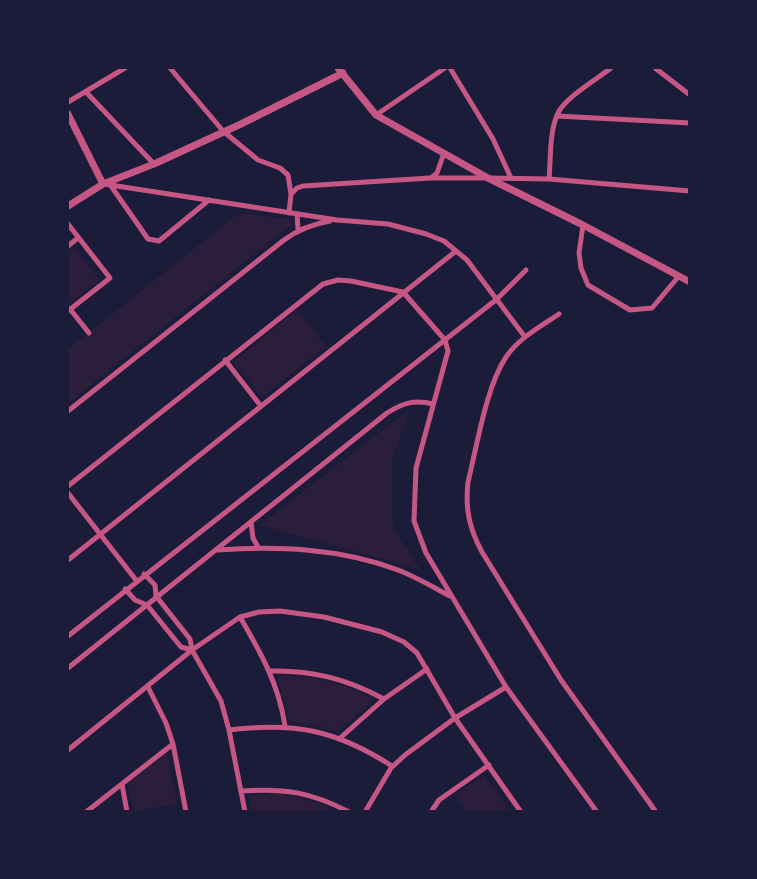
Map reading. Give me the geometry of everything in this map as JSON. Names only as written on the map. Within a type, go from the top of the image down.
[{"type":"street","points":[[68,102],[125,68]]},
{"type":"street","points":[[170,68],[223,131],[258,160],[269,162],[284,171],[290,182],[292,194],[289,213]]},
{"type":"street","points":[[376,115],[445,68]]},
{"type":"street","points":[[450,68],[493,139],[511,178]]},
{"type":"street","points":[[549,179],[552,138],[557,116],[564,105],[611,68]]},
{"type":"street","points":[[655,68],[690,95]]},
{"type":"street","points":[[68,206],[103,184],[154,164],[223,131],[341,70],[376,115],[488,178],[583,225],[690,282]]},
{"type":"street","points":[[86,92],[154,164]]},
{"type":"street","points":[[68,114],[103,184],[337,220],[388,224],[410,229],[444,241],[467,260],[525,337]]},
{"type":"street","points":[[557,116],[690,123]]},
{"type":"street","points":[[430,178],[436,172],[444,153]]},
{"type":"street","points":[[292,194],[297,188],[303,186],[430,178],[549,179],[690,191]]},
{"type":"street","points":[[111,186],[148,239],[154,241],[159,240],[209,200]]},
{"type":"street","points":[[297,214],[298,230]]},
{"type":"street","points":[[68,411],[298,230],[314,224],[337,220]]},
{"type":"street","points":[[68,224],[110,278],[69,310],[88,332]]},
{"type":"street","points":[[583,225],[579,253],[584,277],[588,284],[630,310],[652,308],[679,276]]},
{"type":"street","points":[[68,246],[78,238]]},
{"type":"street","points":[[68,560],[456,250]]},
{"type":"street","points":[[68,636],[136,580],[497,299],[526,270]]},
{"type":"street","points":[[68,486],[225,360],[324,284],[338,280],[351,281],[403,292],[445,340],[448,351],[416,468],[414,521],[426,553],[506,687],[597,812]]},
{"type":"street","points":[[559,314],[525,337],[506,357],[497,377],[485,413],[468,482],[466,499],[472,534],[561,680],[656,812]]},
{"type":"street","points":[[225,360],[260,405]]},
{"type":"street","points":[[68,668],[148,605],[156,596],[399,406],[421,400],[433,404]]},
{"type":"street","points":[[68,493],[136,580]]},
{"type":"street","points":[[251,522],[253,538],[258,547]]},
{"type":"street","points":[[215,550],[258,547],[309,550],[353,558],[398,570],[450,596]]},
{"type":"street","points":[[144,574],[155,584],[156,596],[190,639],[192,650],[220,701],[229,730],[245,812]]},
{"type":"street","points":[[125,589],[135,600],[148,605],[181,647],[192,650]]},
{"type":"street","points":[[68,750],[192,650],[240,617],[259,612],[280,611],[354,624],[404,642],[417,653],[455,718],[521,812]]},
{"type":"street","points":[[240,617],[270,671],[282,704],[285,726]]},
{"type":"street","points":[[339,739],[384,699],[427,669]]},
{"type":"street","points":[[270,671],[299,670],[332,676],[357,685],[384,699]]},
{"type":"street","points":[[148,687],[166,723],[173,744],[186,812]]},
{"type":"street","points":[[364,812],[392,766],[455,718],[506,687]]},
{"type":"street","points":[[229,730],[260,726],[285,726],[318,731],[372,753],[392,766]]},
{"type":"street","points":[[86,812],[173,744]]},
{"type":"street","points":[[431,812],[439,800],[489,765]]},
{"type":"street","points":[[122,784],[127,812]]},
{"type":"street","points":[[242,791],[274,789],[300,792],[325,800],[349,812]]},
{"type":"shaded area","points":[[239,213],[290,219],[291,225],[68,403],[68,349]]},
{"type":"shaded area","points":[[74,248],[100,280],[68,305],[68,253]]},
{"type":"shaded area","points":[[297,310],[326,346],[262,397],[233,362]]},
{"type":"shaded area","points":[[410,409],[392,460],[393,528],[421,570],[260,525]]},
{"type":"shaded area","points":[[277,675],[327,681],[350,688],[374,699],[337,732],[314,725],[289,721]]},
{"type":"shaded area","points":[[167,753],[177,804],[134,811],[127,784]]},
{"type":"shaded area","points":[[484,775],[510,811],[467,811],[455,796]]},
{"type":"shaded area","points":[[285,793],[321,804],[334,811],[252,811],[249,795]]}]
